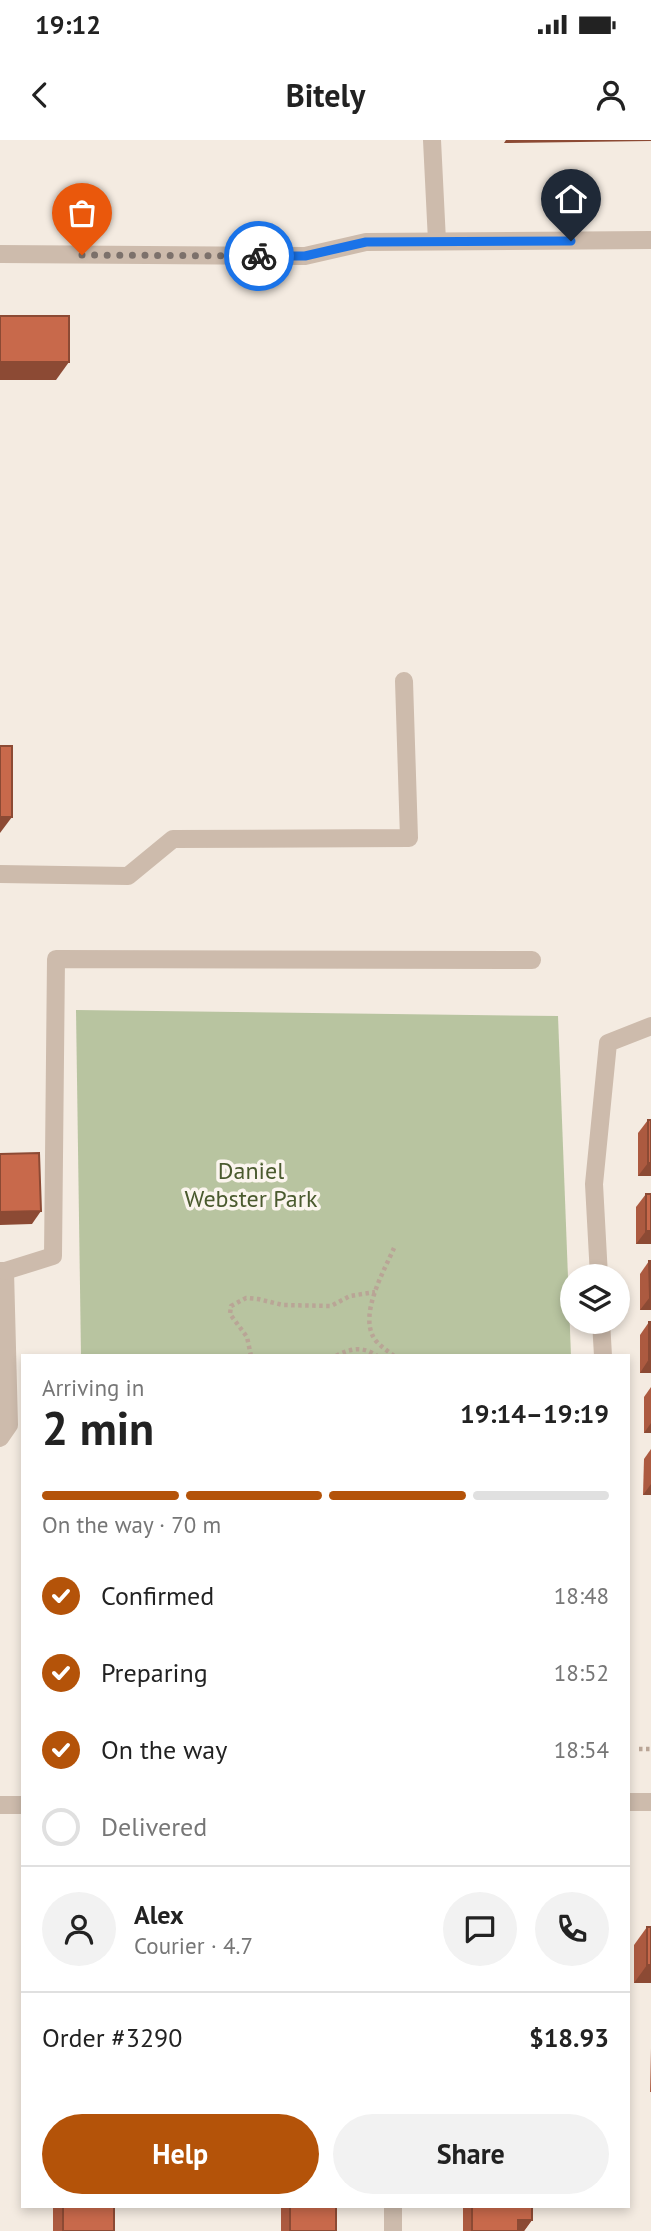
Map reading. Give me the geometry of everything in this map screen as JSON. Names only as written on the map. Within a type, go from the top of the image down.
[{"type":"street","points":[[432,140],[437,242]]},
{"type":"street","points":[[0,254],[305,256],[366,242],[651,240]]},
{"type":"street","points":[[0,874],[128,876],[173,839],[409,838],[404,681]]},
{"type":"street","points":[[0,1438],[9,1424],[2,1271],[53,1256],[56,959],[532,960]]},
{"type":"street","points":[[598,1264],[594,1184],[608,1043],[651,1026]]},
{"type":"street","points":[[602,1334],[603,1354]]},
{"type":"street","points":[[630,1802],[651,1802]]},
{"type":"street","points":[[0,1805],[21,1805]]},
{"type":"street","points":[[393,2208],[393,2231]]},
{"type":"path","points":[[392,1354],[374,1338],[368,1320],[375,1292],[394,1248]]},
{"type":"path","points":[[251,1354],[247,1337],[230,1314],[231,1306],[246,1298],[282,1305],[331,1306],[350,1296],[375,1292]]},
{"type":"path","points":[[341,1354],[356,1348],[374,1354]]},
{"type":"path","points":[[639,1749],[651,1749]]},
{"type":"green space","name":"Daniel Webster Park","points":[[76,1010],[558,1016],[567,1264],[560,1264],[560,1334],[570,1334],[571,1354],[81,1354]]},
{"type":"building","points":[[0,316],[69,316],[69,362],[0,362]]},
{"type":"building","points":[[0,746],[12,746],[12,817],[0,817]]},
{"type":"building","points":[[648,1120],[651,1120],[651,1163],[648,1163]]},
{"type":"building","points":[[39,1153],[41,1211],[0,1212],[0,1154]]},
{"type":"building","points":[[646,1194],[651,1194],[651,1231],[646,1231]]},
{"type":"building","points":[[651,1261],[651,1297],[650,1297]]},
{"type":"building","points":[[651,1322],[651,1359],[649,1359]]},
{"type":"building","points":[[647,1927],[651,1927],[651,1965],[647,1965]]},
{"type":"building","points":[[63,2208],[114,2208],[114,2231],[63,2231]]},
{"type":"building","points":[[290,2208],[336,2208],[336,2231],[290,2231]]},
{"type":"building","points":[[472,2208],[532,2208],[532,2220],[518,2220],[518,2231],[472,2231]]},
{"type":"way so far","points":[[82,255],[259,256]]},
{"type":"route","points":[[259,256],[305,256],[366,242],[571,241]]}]
